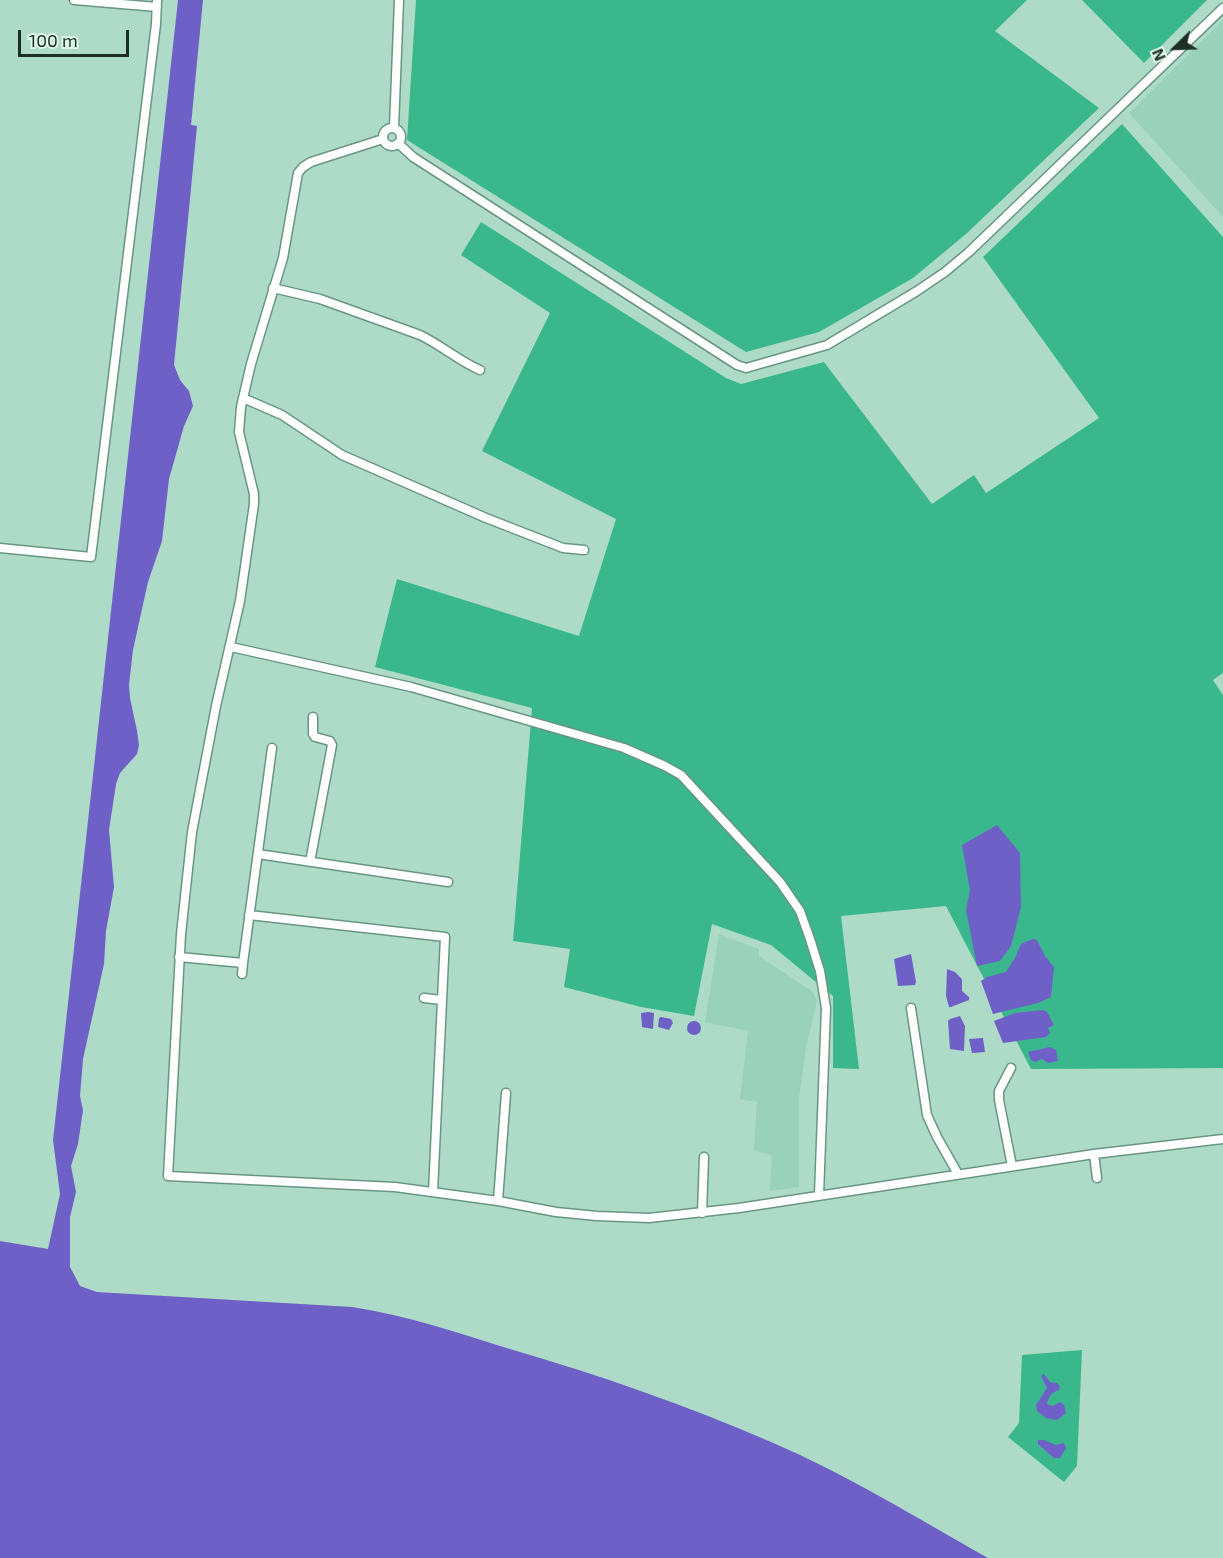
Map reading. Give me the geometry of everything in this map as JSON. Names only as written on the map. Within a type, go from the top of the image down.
[{"type":"street","points":[[0,548],[91,556],[157,3],[74,0]]},
{"type":"street","points":[[398,143],[400,135],[394,128],[399,0]]},
{"type":"street","points":[[398,143],[413,157],[737,365],[746,368],[827,345],[945,272],[969,252],[1223,8]]},
{"type":"street","points":[[383,139],[386,130],[394,128]]},
{"type":"street","points":[[383,139],[390,146],[398,143]]},
{"type":"street","points":[[383,139],[311,162],[298,173],[283,258],[243,398],[239,432],[255,500],[231,647],[216,706],[192,832],[179,957],[168,1176],[395,1187],[498,1201],[556,1212],[649,1218],[702,1213],[1094,1154],[1223,1139]]},
{"type":"street","points":[[273,288],[320,299],[420,335],[465,364],[480,370]]},
{"type":"street","points":[[243,398],[282,415],[342,455],[401,482],[563,548],[584,550]]},
{"type":"street","points":[[231,647],[422,690],[624,748],[681,775],[780,882],[800,911],[810,939],[820,971],[826,1008],[819,1195]]},
{"type":"street","points":[[310,862],[332,745],[330,741],[315,737],[313,717]]},
{"type":"street","points":[[242,974],[272,748]]},
{"type":"street","points":[[258,854],[448,882]]},
{"type":"street","points":[[249,915],[445,937],[433,1192]]},
{"type":"street","points":[[179,957],[243,963]]},
{"type":"street","points":[[424,998],[442,1000]]},
{"type":"street","points":[[911,1008],[927,1115],[958,1174]]},
{"type":"street","points":[[1011,1068],[999,1091],[999,1100],[1012,1166]]},
{"type":"street","points":[[498,1201],[506,1093]]},
{"type":"street","points":[[1094,1154],[1097,1178]]},
{"type":"street","points":[[702,1213],[704,1157]]},
{"type":"shaded area","points":[[178,0],[203,0],[191,125],[197,126],[174,365],[180,380],[189,391],[193,406],[184,426],[169,479],[162,541],[148,582],[133,650],[129,685],[139,745],[137,754],[120,773],[116,784],[109,830],[114,887],[106,931],[104,964],[83,1059],[80,1096],[83,1110],[78,1144],[71,1166],[76,1192],[70,1217],[70,1267],[80,1286],[97,1292],[352,1307],[432,1325],[576,1369],[739,1428],[799,1455],[881,1497],[988,1558],[0,1558],[0,1241],[48,1249],[60,1194],[53,1140]]},
{"type":"shaded area","points":[[1223,20],[1223,217],[1129,113]]},
{"type":"shaded area","points":[[997,825],[1020,853],[1021,907],[1011,946],[1000,961],[977,966],[966,910],[970,890],[962,845]]},
{"type":"shaded area","points":[[719,934],[759,949],[759,956],[813,992],[817,1001],[806,1047],[799,1098],[799,1187],[770,1191],[772,1155],[754,1151],[757,1102],[740,1099],[748,1031],[705,1022]]},
{"type":"shaded area","points":[[1033,939],[1037,940],[1054,967],[1051,997],[1038,1003],[993,1014],[981,981],[1006,972],[1021,944]]},
{"type":"shaded area","points":[[911,954],[915,985],[898,986],[894,959]]},
{"type":"shaded area","points":[[947,969],[955,972],[962,979],[962,991],[969,997],[969,1000],[951,1007],[949,1007],[946,996]]},
{"type":"shaded area","points":[[1043,1010],[1047,1012],[1054,1025],[1048,1028],[1050,1033],[1046,1037],[1003,1043],[994,1021],[1015,1013]]},
{"type":"shaded area","points":[[641,1013],[654,1013],[653,1029],[642,1027]]},
{"type":"shaded area","points":[[960,1016],[965,1026],[964,1051],[950,1049],[948,1021]]},
{"type":"shaded area","points":[[661,1017],[671,1019],[673,1023],[669,1030],[658,1027]]},
{"type":"shaded area","points":[[694,1021],[699,1023],[701,1028],[699,1033],[694,1035],[689,1033],[687,1028],[689,1023]]},
{"type":"shaded area","points":[[983,1038],[985,1052],[972,1053],[969,1039]]},
{"type":"shaded area","points":[[1050,1047],[1056,1050],[1058,1061],[1048,1063],[1042,1059],[1035,1062],[1031,1060],[1028,1052]]},
{"type":"shaded area","points":[[1044,1374],[1050,1382],[1057,1383],[1060,1387],[1051,1395],[1047,1404],[1053,1406],[1060,1402],[1064,1405],[1066,1413],[1057,1420],[1046,1418],[1037,1411],[1036,1405],[1047,1388],[1041,1376]]},
{"type":"shaded area","points":[[1038,1440],[1056,1445],[1064,1443],[1066,1448],[1060,1458],[1054,1458],[1038,1444]]},
{"type":"green space","points":[[416,0],[1027,0],[995,31],[1099,108],[966,234],[913,278],[819,332],[746,352],[407,140]]},
{"type":"green space","points":[[1082,0],[1207,0],[1144,63]]},
{"type":"green space","points":[[1122,124],[1223,237],[1223,673],[1213,680],[1223,695],[1223,1068],[1031,1069],[946,906],[841,916],[859,1069],[833,1068],[833,996],[771,945],[712,924],[694,1016],[641,1007],[564,987],[570,949],[513,941],[532,708],[375,667],[397,579],[579,636],[616,519],[482,451],[550,313],[461,255],[481,222],[726,378],[741,384],[824,362],[932,504],[974,475],[986,493],[1099,418],[983,257]]},
{"type":"green space","points":[[1082,1350],[1077,1466],[1064,1482],[1008,1437],[1019,1423],[1022,1355]]}]
